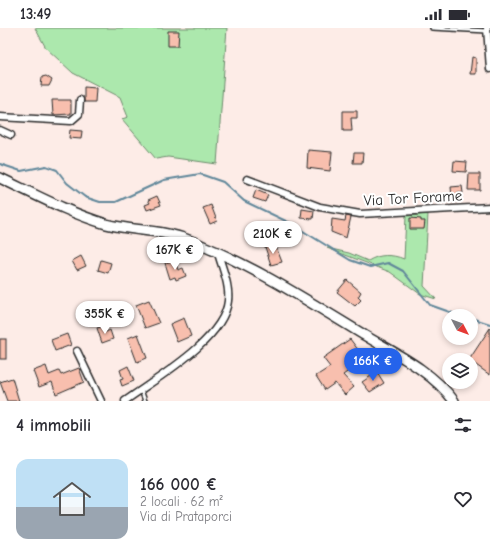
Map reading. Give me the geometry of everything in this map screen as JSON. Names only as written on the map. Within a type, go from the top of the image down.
[{"type":"street","points":[[487,30],[490,69]]},
{"type":"street","points":[[0,117],[71,120],[79,114],[80,100]]},
{"type":"street","points":[[0,130],[11,135]]},
{"type":"street","points":[[0,178],[100,222],[121,227],[172,234],[218,253],[273,281],[407,361],[435,381],[454,401]]},
{"type":"street","name":"Via Tor Forame","points":[[247,179],[318,206],[360,214],[490,207]]},
{"type":"street","points":[[125,401],[197,349],[210,336],[223,316],[228,303],[228,293],[218,253]]},
{"type":"street","points":[[77,351],[101,401]]},
{"type":"lane","points":[[432,28],[487,30]]},
{"type":"lane","points":[[141,390],[145,401]]},
{"type":"green space","points":[[35,28],[227,28],[217,164],[168,157],[156,159],[122,119],[128,117],[120,97],[73,73],[46,48]]},
{"type":"green space","points":[[428,214],[424,286],[436,299],[420,294],[390,272],[327,248],[349,253],[368,261],[377,257],[386,256],[395,256],[404,259],[406,216]]},
{"type":"building","points":[[168,31],[179,31],[178,46],[168,46]]},
{"type":"building","points":[[472,57],[476,58],[476,74],[470,74]]},
{"type":"building","points":[[46,76],[52,80],[49,86],[41,86],[42,77]]},
{"type":"building","points":[[84,87],[96,88],[95,102],[84,102]]},
{"type":"building","points":[[52,100],[71,100],[71,114],[53,115]]},
{"type":"building","points":[[343,111],[357,111],[357,118],[351,118],[352,131],[343,131]]},
{"type":"building","points":[[70,130],[82,131],[81,139],[69,138]]},
{"type":"building","points":[[308,150],[332,152],[330,171],[307,168]]},
{"type":"building","points":[[354,153],[363,153],[362,163],[353,163]]},
{"type":"building","points":[[454,161],[467,162],[466,172],[453,171]]},
{"type":"building","points":[[469,174],[480,174],[480,190],[468,190]]},
{"type":"building","points":[[462,186],[463,193],[457,193],[457,197],[452,197],[451,187]]},
{"type":"building","points":[[256,190],[268,195],[265,202],[253,198]]},
{"type":"building","points":[[157,196],[161,205],[147,210],[145,205],[150,203],[148,200]]},
{"type":"building","points":[[211,205],[217,221],[210,224],[203,208]]},
{"type":"building","points":[[302,209],[314,211],[313,219],[301,218]]},
{"type":"building","points":[[346,216],[351,217],[346,238],[331,232],[332,219],[345,221]]},
{"type":"building","points":[[410,218],[425,221],[424,229],[410,229]]},
{"type":"building","points":[[275,244],[282,262],[271,265],[265,247]]},
{"type":"building","points":[[81,256],[86,266],[77,270],[72,261]]},
{"type":"building","points":[[101,260],[111,263],[108,273],[98,270]]},
{"type":"building","points":[[175,260],[178,270],[183,268],[186,276],[176,280],[175,277],[170,279],[165,263]]},
{"type":"building","points":[[347,280],[361,292],[358,297],[361,300],[355,306],[337,292]]},
{"type":"building","points":[[149,300],[159,323],[145,328],[136,305]]},
{"type":"building","points":[[125,305],[128,313],[116,318],[113,310]]},
{"type":"building","points":[[184,318],[191,336],[177,342],[170,324]]},
{"type":"building","points":[[104,326],[106,332],[110,330],[113,339],[102,343],[97,328]]},
{"type":"building","points":[[490,328],[490,375],[478,366],[478,353],[474,353]]},
{"type":"building","points":[[67,334],[71,345],[55,351],[51,340]]},
{"type":"building","points":[[138,334],[147,358],[137,362],[128,338]]},
{"type":"building","points":[[0,339],[6,339],[6,359],[0,359]]},
{"type":"building","points":[[350,339],[365,359],[343,375],[354,387],[345,395],[335,383],[325,390],[316,376],[330,367],[323,358]]},
{"type":"building","points":[[46,366],[49,375],[59,371],[61,375],[79,368],[84,382],[56,394],[52,382],[39,387],[33,371]]},
{"type":"building","points":[[128,366],[134,381],[122,386],[120,380],[123,379],[120,370]]},
{"type":"building","points":[[377,372],[384,383],[370,392],[362,382]]},
{"type":"building","points":[[12,378],[19,401],[7,401],[0,382]]},
{"type":"waterway","points":[[0,164],[21,171],[46,166],[57,170],[67,183],[85,197],[100,202],[116,202],[164,180],[200,174],[223,182],[244,201],[290,223],[350,260],[370,267],[388,263],[403,271],[430,305],[442,309]]},
{"type":"waterway","points":[[478,320],[490,324]]}]
